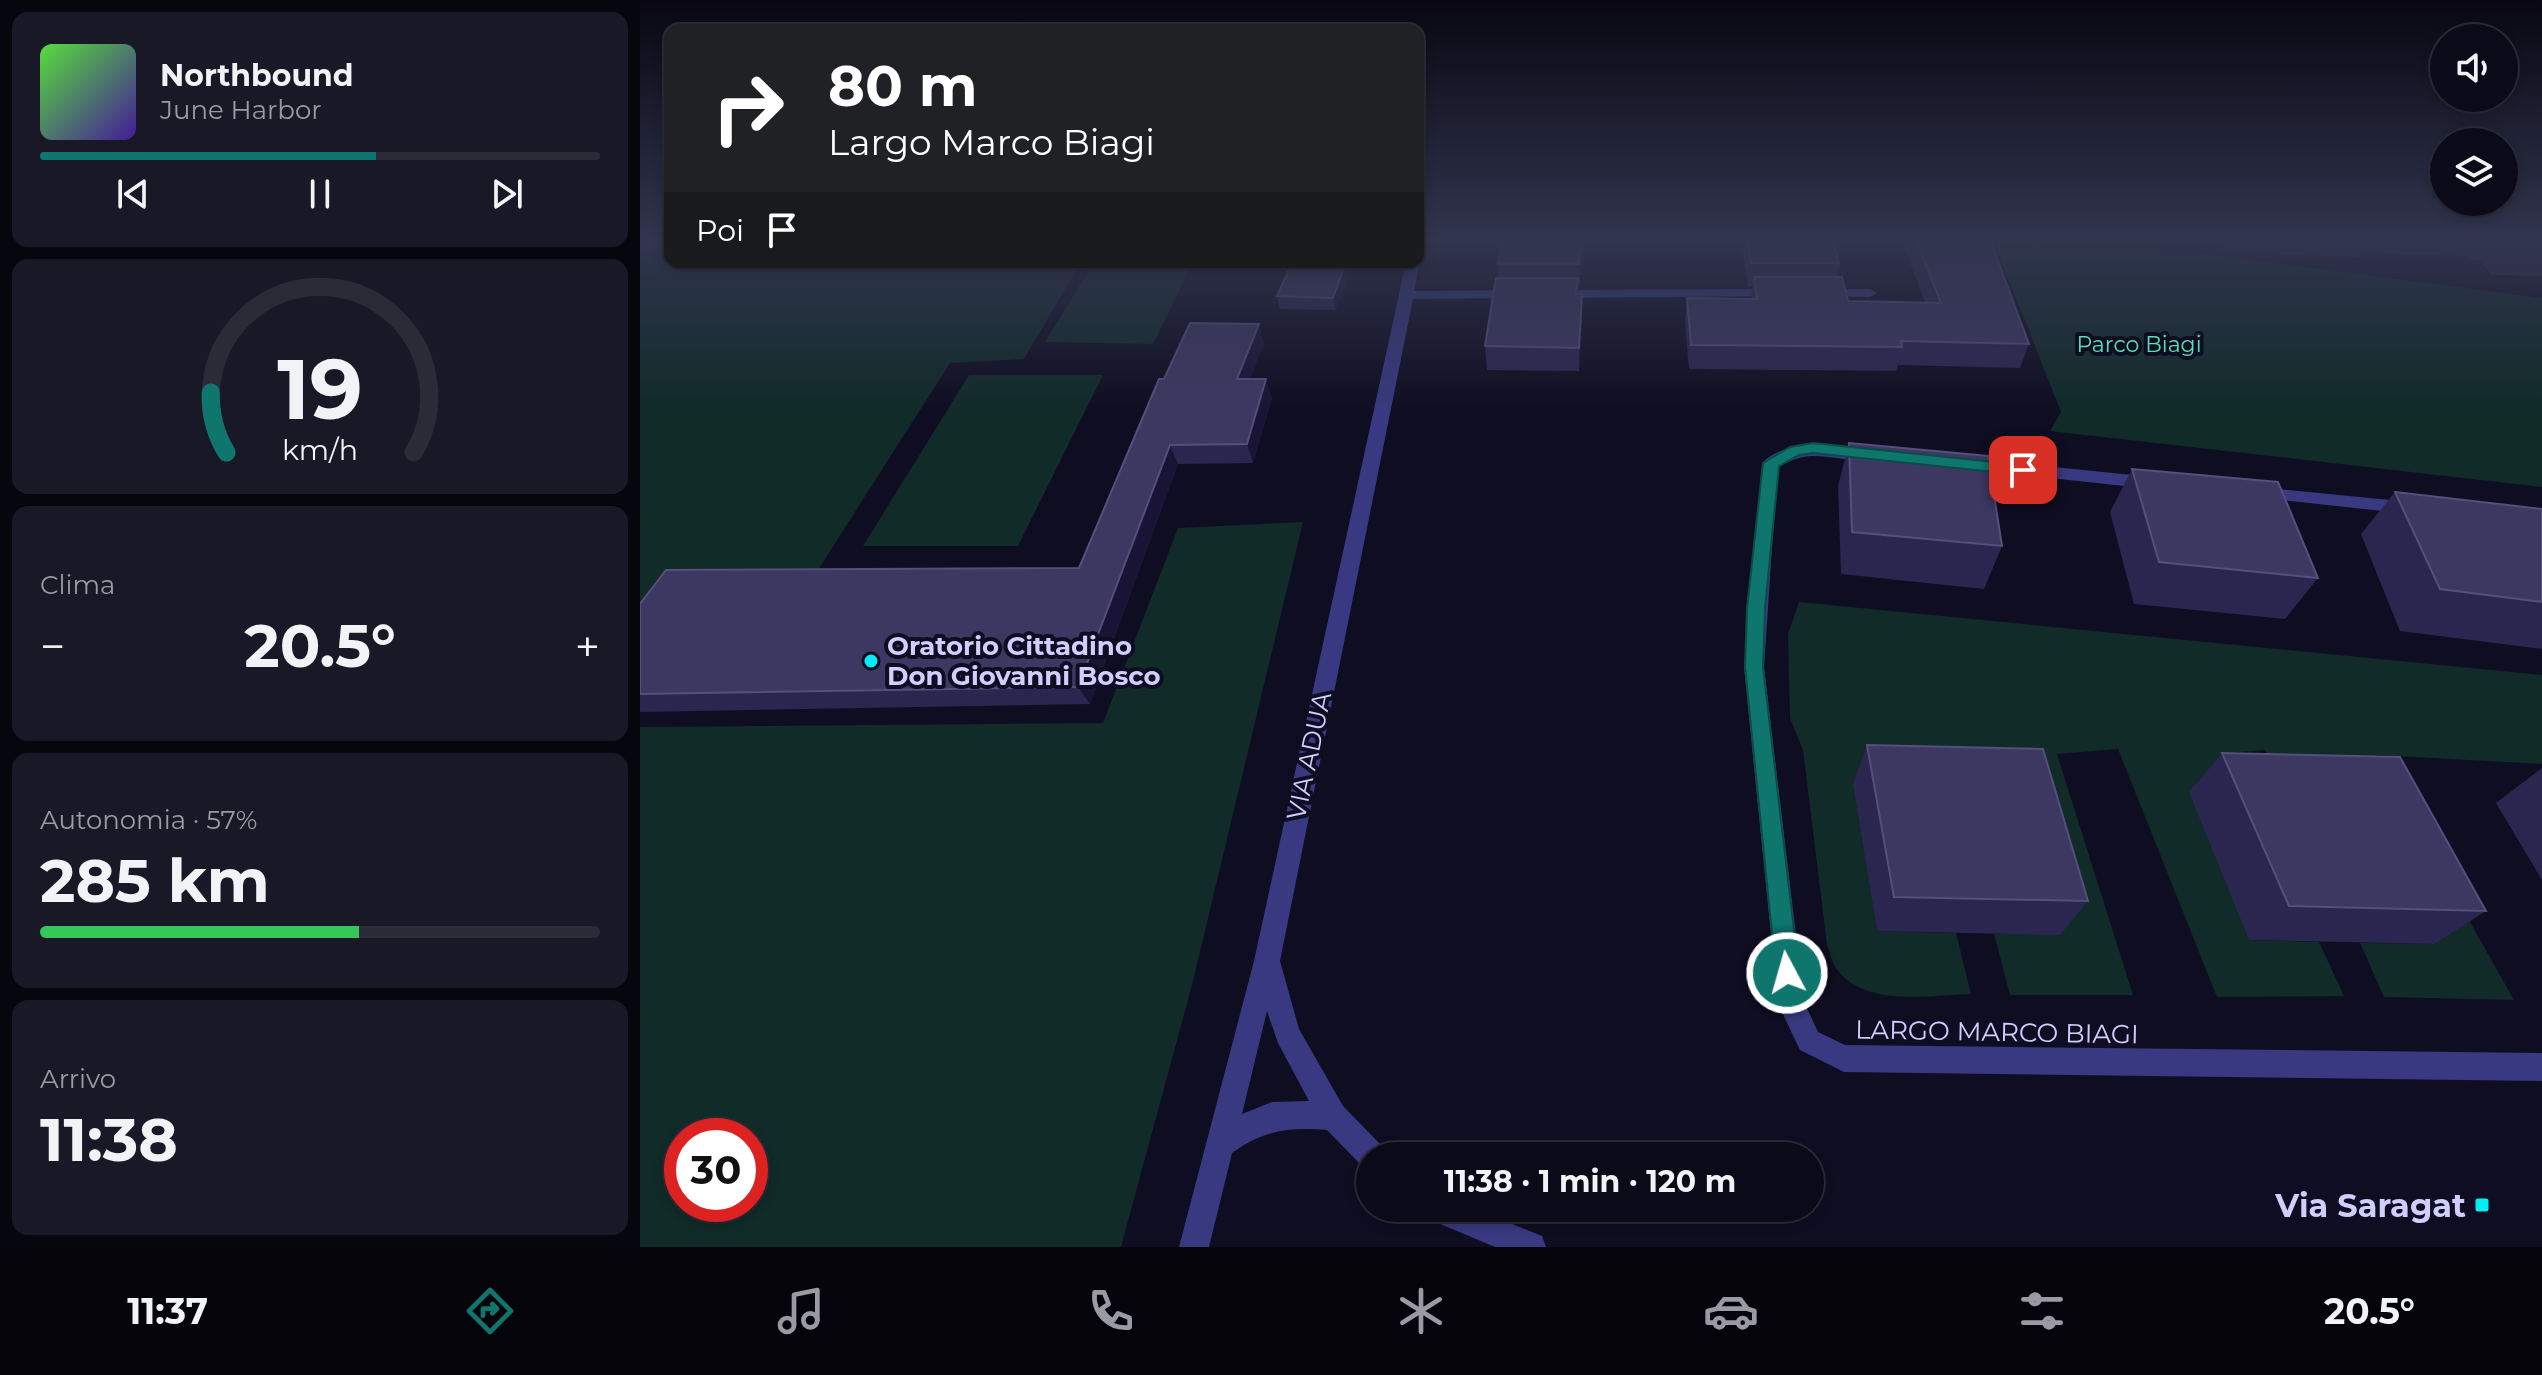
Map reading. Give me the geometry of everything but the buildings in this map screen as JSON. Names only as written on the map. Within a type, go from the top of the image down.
[{"type":"street","name":"VIA ADUA","points":[[1194,1247],[1267,961],[1406,295]]},
{"type":"street","name":"LARGO MARCO BIAGI","points":[[1888,456],[1813,448],[1796,450],[1771,463],[1768,474],[1754,667],[1791,1004],[1809,1041],[1844,1058],[2542,1067]]},
{"type":"street","points":[[1935,461],[2169,484]]},
{"type":"street","points":[[2232,490],[2433,510]]},
{"type":"street","points":[[1267,961],[1287,1034],[1333,1116],[1358,1142]]},
{"type":"street","points":[[1218,1146],[1246,1124],[1283,1112],[1333,1116]]},
{"type":"street","points":[[1470,1222],[1531,1247]]},
{"type":"green space","points":[[640,295],[1061,295],[1024,359],[950,363],[818,570],[640,623]]},
{"type":"green space","points":[[1074,295],[1177,295],[1153,344],[1045,342]]},
{"type":"green space","name":"Parco Biagi","points":[[2015,295],[2521,295],[2542,298],[2542,487],[2050,431],[2061,412]]},
{"type":"green space","points":[[969,375],[1103,375],[1018,546],[863,546]]},
{"type":"green space","points":[[1303,522],[1192,985],[1121,1247],[640,1247],[640,727],[1103,723],[1178,528]]},
{"type":"green space","points":[[1799,602],[2542,675],[2542,764],[2376,755],[2514,1000],[2384,997],[2360,943],[2433,944],[2287,794],[2265,750],[2227,753],[2249,940],[2319,942],[2344,996],[2217,997],[2118,749],[2057,754],[2133,995],[2010,995],[1994,934],[2060,934],[1854,784],[1877,931],[1956,933],[1971,994],[1918,997],[1880,994],[1848,981],[1833,963],[1827,945],[1803,750],[1790,718],[1788,634]]},
{"type":"place","name":"Oratorio Cittadino Don Giovanni Bosco","points":[[871,661]]},
{"type":"place","name":"Via Saragat","points":[[2482,1205]]},
{"type":"route","points":[[1787,973],[1754,667],[1756,608],[1771,463],[1796,450],[1813,448],[2023,470]]}]
